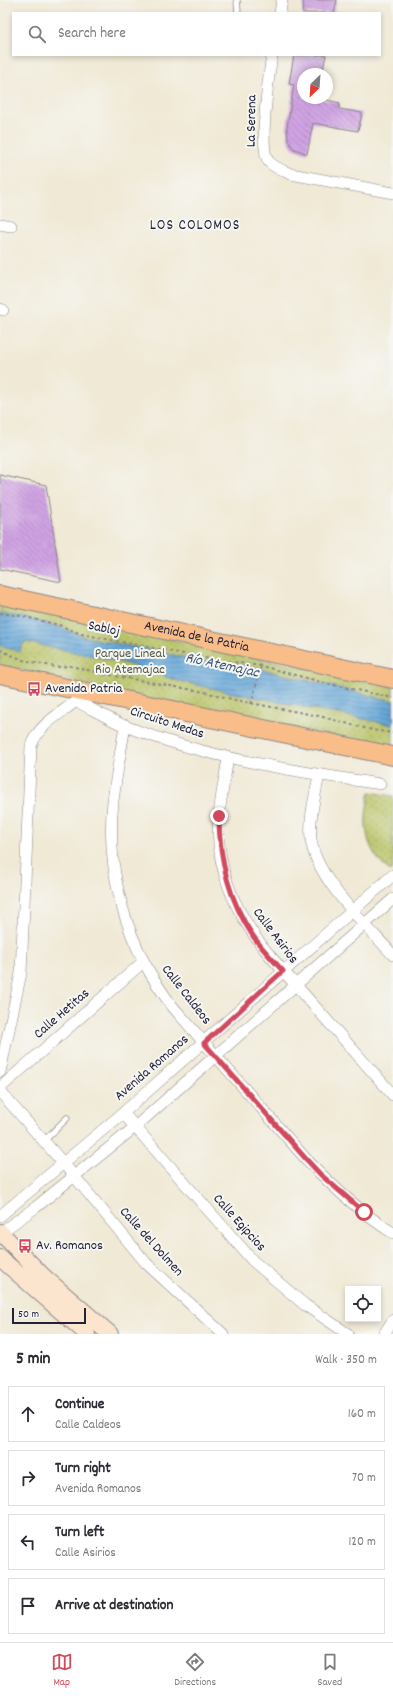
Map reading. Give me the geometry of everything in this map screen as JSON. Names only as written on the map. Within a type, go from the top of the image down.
[{"type":"main road","name":"Avenida de la Patria","points":[[0,595],[393,680]]},
{"type":"main road","points":[[0,674],[74,695],[393,756]]},
{"type":"main road","points":[[0,1233],[43,1276],[110,1334]]},
{"type":"main road","points":[[0,1258],[87,1334]]},
{"type":"street","points":[[280,12],[282,0]]},
{"type":"street","name":"La Serena","points":[[272,56],[266,107],[265,152],[268,161],[276,167],[291,174],[393,193]]},
{"type":"street","points":[[0,1072],[21,974],[31,746],[34,737],[39,730],[74,695]]},
{"type":"street","name":"Circuito Medas","points":[[74,695],[125,726],[228,758],[319,775],[380,784]]},
{"type":"street","name":"Calle Caldeos","points":[[125,726],[113,802],[112,833],[120,900],[128,928],[143,962],[163,995],[321,1175],[359,1208],[393,1233]]},
{"type":"street","name":"Calle Asirios","points":[[228,758],[219,816],[220,851],[232,898],[254,937],[393,1095]]},
{"type":"street","points":[[319,775],[311,820],[311,839],[318,863],[328,880],[352,910],[393,955]]},
{"type":"street","name":"Avenida Romanos","points":[[0,1216],[64,1164],[204,1043],[283,971],[393,875]]},
{"type":"street","points":[[0,1233],[36,1207],[135,1127],[393,899]]},
{"type":"street","name":"Calle Hetitas","points":[[0,1088],[143,962]]},
{"type":"street","points":[[0,1088],[3,1095],[64,1164]]},
{"type":"street","name":"Calle Egipcios","points":[[123,1113],[252,1261],[294,1297],[348,1334]]},
{"type":"street","name":"Calle del Dolmen","points":[[64,1164],[146,1263],[223,1334]]},
{"type":"street","points":[[384,1334],[393,1320]]},
{"type":"lane","points":[[237,0],[238,12]]},
{"type":"lane","points":[[44,1141],[67,1118]]},
{"type":"path","name":"Sabloj","points":[[0,613],[21,616],[59,625],[81,634],[204,658],[261,666],[329,684],[393,698]]},
{"type":"path","points":[[0,650],[23,660],[56,667],[71,666],[104,674],[204,692],[251,704],[319,716],[372,730],[393,733]]},
{"type":"path","points":[[251,704],[261,666]]},
{"type":"green space","name":"Parque Lineal Rio Atemajac","points":[[0,602],[393,687],[393,748],[127,694],[0,665]]},
{"type":"green space","points":[[370,792],[393,796],[393,868],[390,871],[381,863],[375,854],[367,835],[366,814]]},
{"type":"water","name":"Río Atemajac","points":[[0,614],[22,617],[59,627],[85,637],[202,661],[248,666],[393,701],[393,725],[175,680],[139,667],[104,658],[25,642],[19,652],[0,645]]},
{"type":"building","points":[[304,0],[337,0],[334,12],[302,12]]},
{"type":"building","points":[[294,56],[326,56],[323,68],[297,68],[297,104],[333,104],[333,101],[340,103],[339,109],[362,113],[358,131],[313,123],[307,154],[293,148],[288,140],[287,128],[294,85],[289,84]]},
{"type":"building","points":[[0,475],[46,485],[61,582],[0,569]]},
{"type":"place","name":"Avenida Patria","points":[[34,689]]},
{"type":"place","name":"Av. Romanos","points":[[25,1246]]},
{"type":"district","name":"LOS COLOMOS","points":[[195,226]]},
{"type":"route","points":[[219,816],[220,851],[232,898],[254,937],[283,971],[204,1043],[321,1175],[364,1212]]}]
